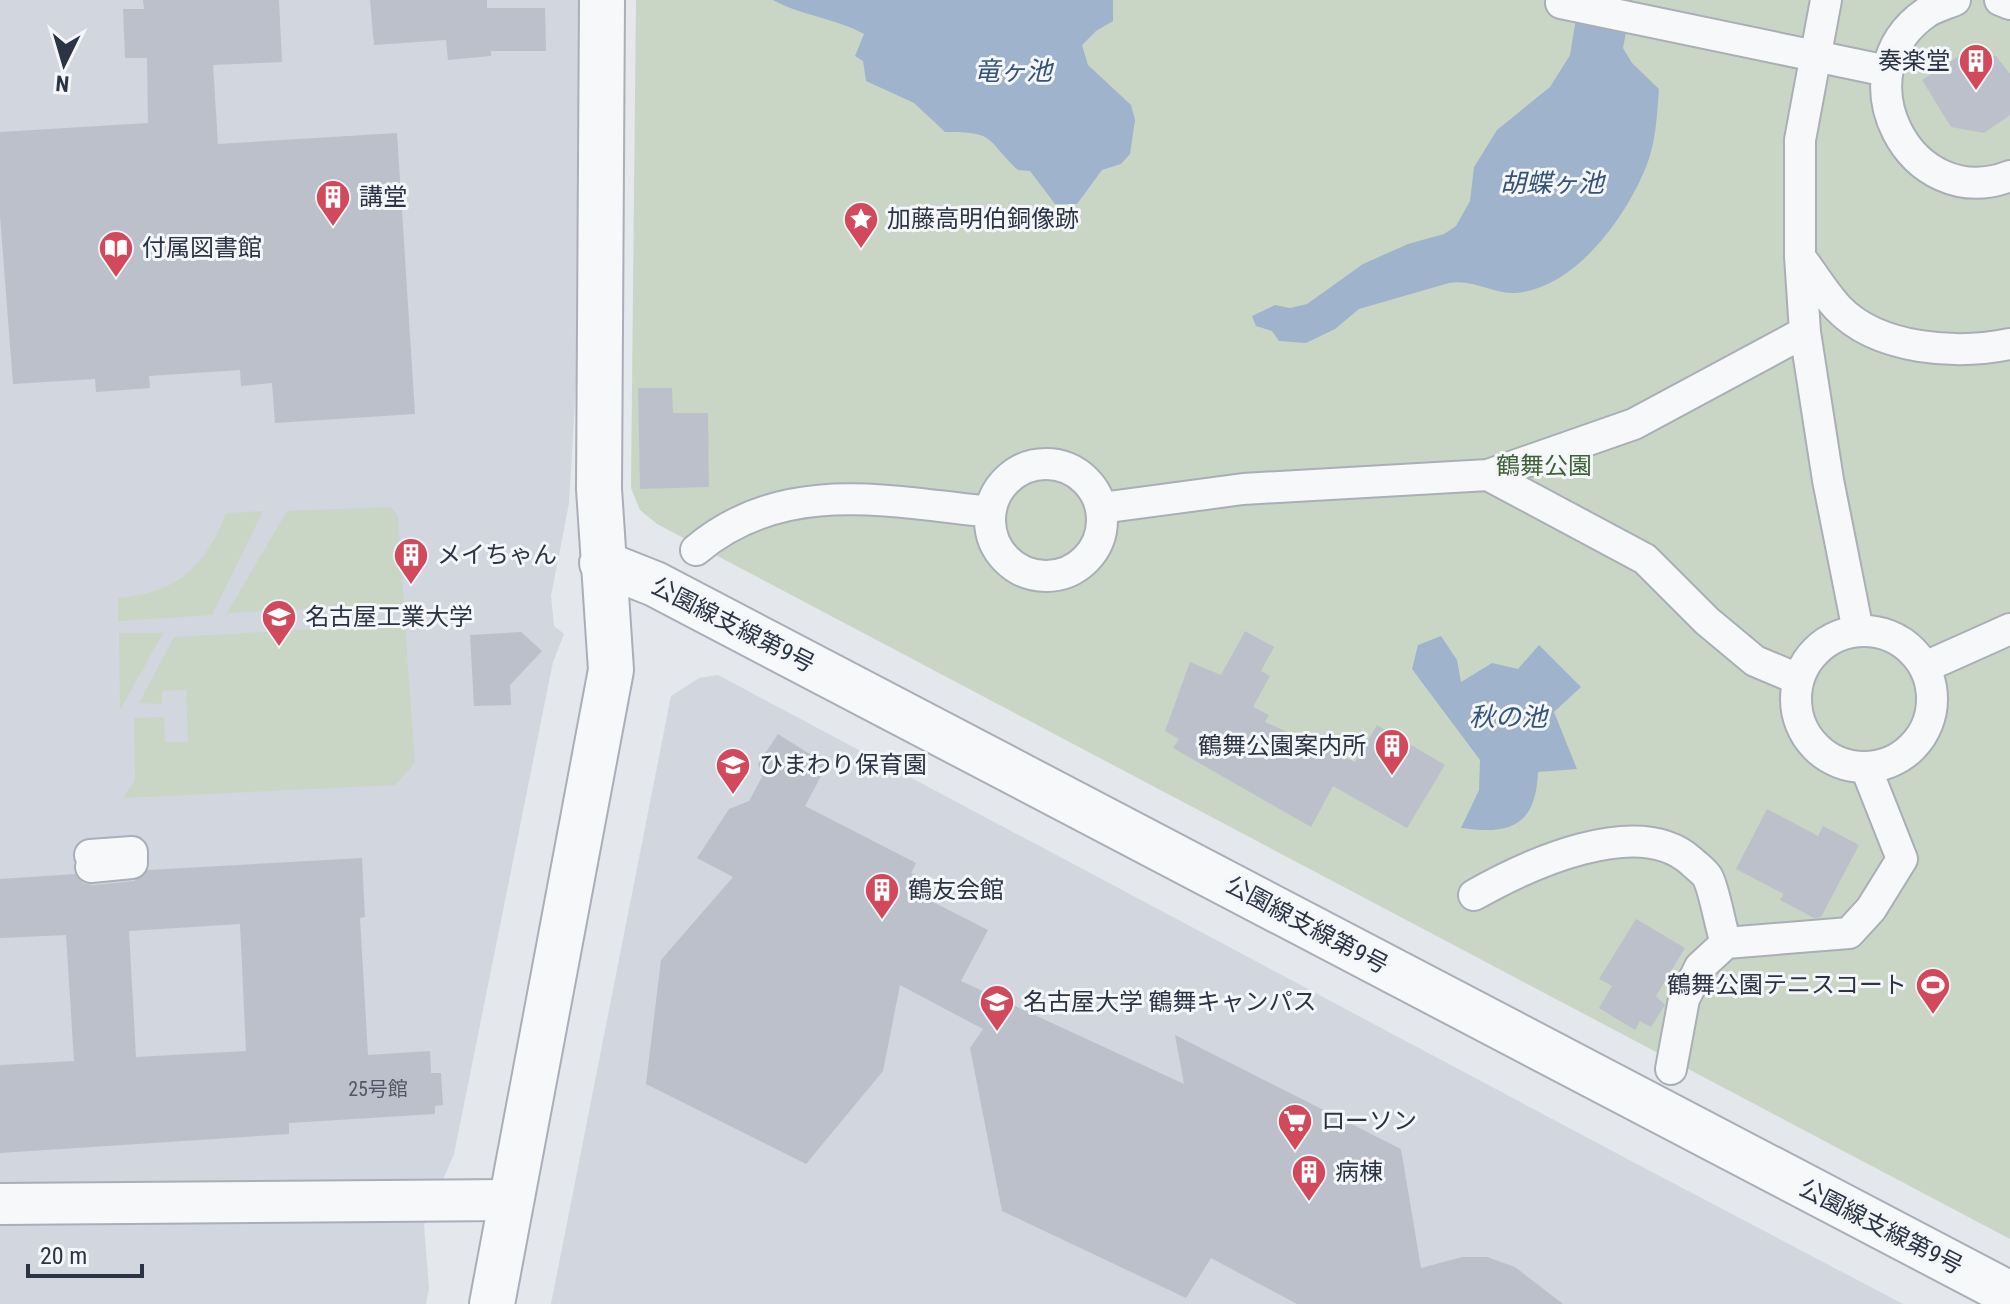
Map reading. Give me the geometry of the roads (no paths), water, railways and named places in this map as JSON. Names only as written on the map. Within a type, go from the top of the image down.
[{"type":"street","points":[[492,1304],[611,670],[602,563],[599,473],[602,0]]},
{"type":"street","points":[[1826,0],[1813,54],[1800,140],[1800,256],[1805,332],[1828,480],[1858,631]]},
{"type":"street","points":[[1955,0],[1927,12],[1905,33],[1887,71],[1885,102],[1900,141],[1917,161],[1958,181],[1995,181],[2010,176]]},
{"type":"street","points":[[2000,0],[2010,4]]},
{"type":"street","points":[[1561,3],[1887,71]]},
{"type":"street","points":[[1800,256],[1839,310],[1881,335],[1926,349],[1980,350],[2010,344]]},
{"type":"street","points":[[1101,508],[1243,489],[1488,475],[1634,424],[1805,332]]},
{"type":"street","points":[[1040,464],[1072,470],[1096,493],[1101,508],[1102,526],[1097,544],[1073,569],[1056,575],[1022,571],[1007,561],[993,538],[990,512],[996,493],[1008,478],[1040,464]]},
{"type":"street","points":[[1488,475],[1645,559],[1707,621],[1755,661],[1798,679]]},
{"type":"street","points":[[696,550],[743,517],[795,502],[860,499],[990,512]]},
{"type":"street","name":"公園線支線第9号","points":[[602,563],[655,584],[2010,1294]]},
{"type":"street","points":[[1925,667],[2010,629]]},
{"type":"street","points":[[1858,631],[1878,632],[1897,639],[1913,651],[1925,667],[1932,690],[1932,713],[1923,734],[1909,751],[1889,763],[1866,768],[1845,766],[1824,756],[1809,741],[1799,721],[1795,700],[1798,679],[1807,660],[1821,645],[1838,635],[1858,631]]},
{"type":"street","points":[[1671,1069],[1682,1026],[1684,999],[1700,967],[1726,943],[1849,933],[1871,909],[1902,859],[1866,768]]},
{"type":"street","points":[[1474,895],[1515,872],[1570,853],[1629,841],[1675,847],[1708,877],[1726,943]]},
{"type":"street","points":[[0,1204],[513,1200]]},
{"type":"water","name":"竜ヶ池","points":[[773,0],[1113,0],[1113,21],[1096,31],[1082,45],[1088,65],[1131,105],[1135,120],[1130,154],[1121,164],[1102,170],[1077,204],[1055,204],[1030,171],[1018,170],[989,139],[974,134],[945,132],[914,103],[866,81],[863,61],[855,56],[864,34]]},
{"type":"water","name":"胡蝶ヶ池","points":[[1579,0],[1632,0],[1623,48],[1632,63],[1659,89],[1654,139],[1646,167],[1626,207],[1596,247],[1558,279],[1537,288],[1506,293],[1467,283],[1449,283],[1359,309],[1335,329],[1306,343],[1279,341],[1272,331],[1256,326],[1252,316],[1275,305],[1290,308],[1307,304],[1363,264],[1408,244],[1444,234],[1456,226],[1470,201],[1474,167],[1497,130],[1550,87],[1570,55]]},
{"type":"water","name":"秋の池","points":[[1441,636],[1457,660],[1461,682],[1492,663],[1518,669],[1539,645],[1581,687],[1554,712],[1577,769],[1538,772],[1532,805],[1517,823],[1506,828],[1461,828],[1479,790],[1480,760],[1412,669],[1418,645]]},
{"type":"place","name":"奏楽堂","points":[[1976,92]]},
{"type":"place","name":"講堂","points":[[333,228]]},
{"type":"place","name":"加藤高明伯銅像跡","points":[[861,250]]},
{"type":"place","name":"付属図書館","points":[[116,279]]},
{"type":"place","name":"メイちゃん","points":[[411,586]]},
{"type":"place","name":"名古屋工業大学","points":[[279,648]]},
{"type":"place","name":"鶴舞公園案内所","points":[[1392,777]]},
{"type":"place","name":"ひまわり保育園","points":[[733,796]]},
{"type":"place","name":"鶴友会館","points":[[882,921]]},
{"type":"place","name":"鶴舞公園テニスコート","points":[[1933,1016]]},
{"type":"place","name":"名古屋大学 鶴舞キャンパス","points":[[997,1033]]},
{"type":"place","name":"ローソン","points":[[1295,1152]]},
{"type":"place","name":"病棟","points":[[1309,1203]]},
{"type":"park label","name":"鶴舞公園","points":[[1544,466]]}]
